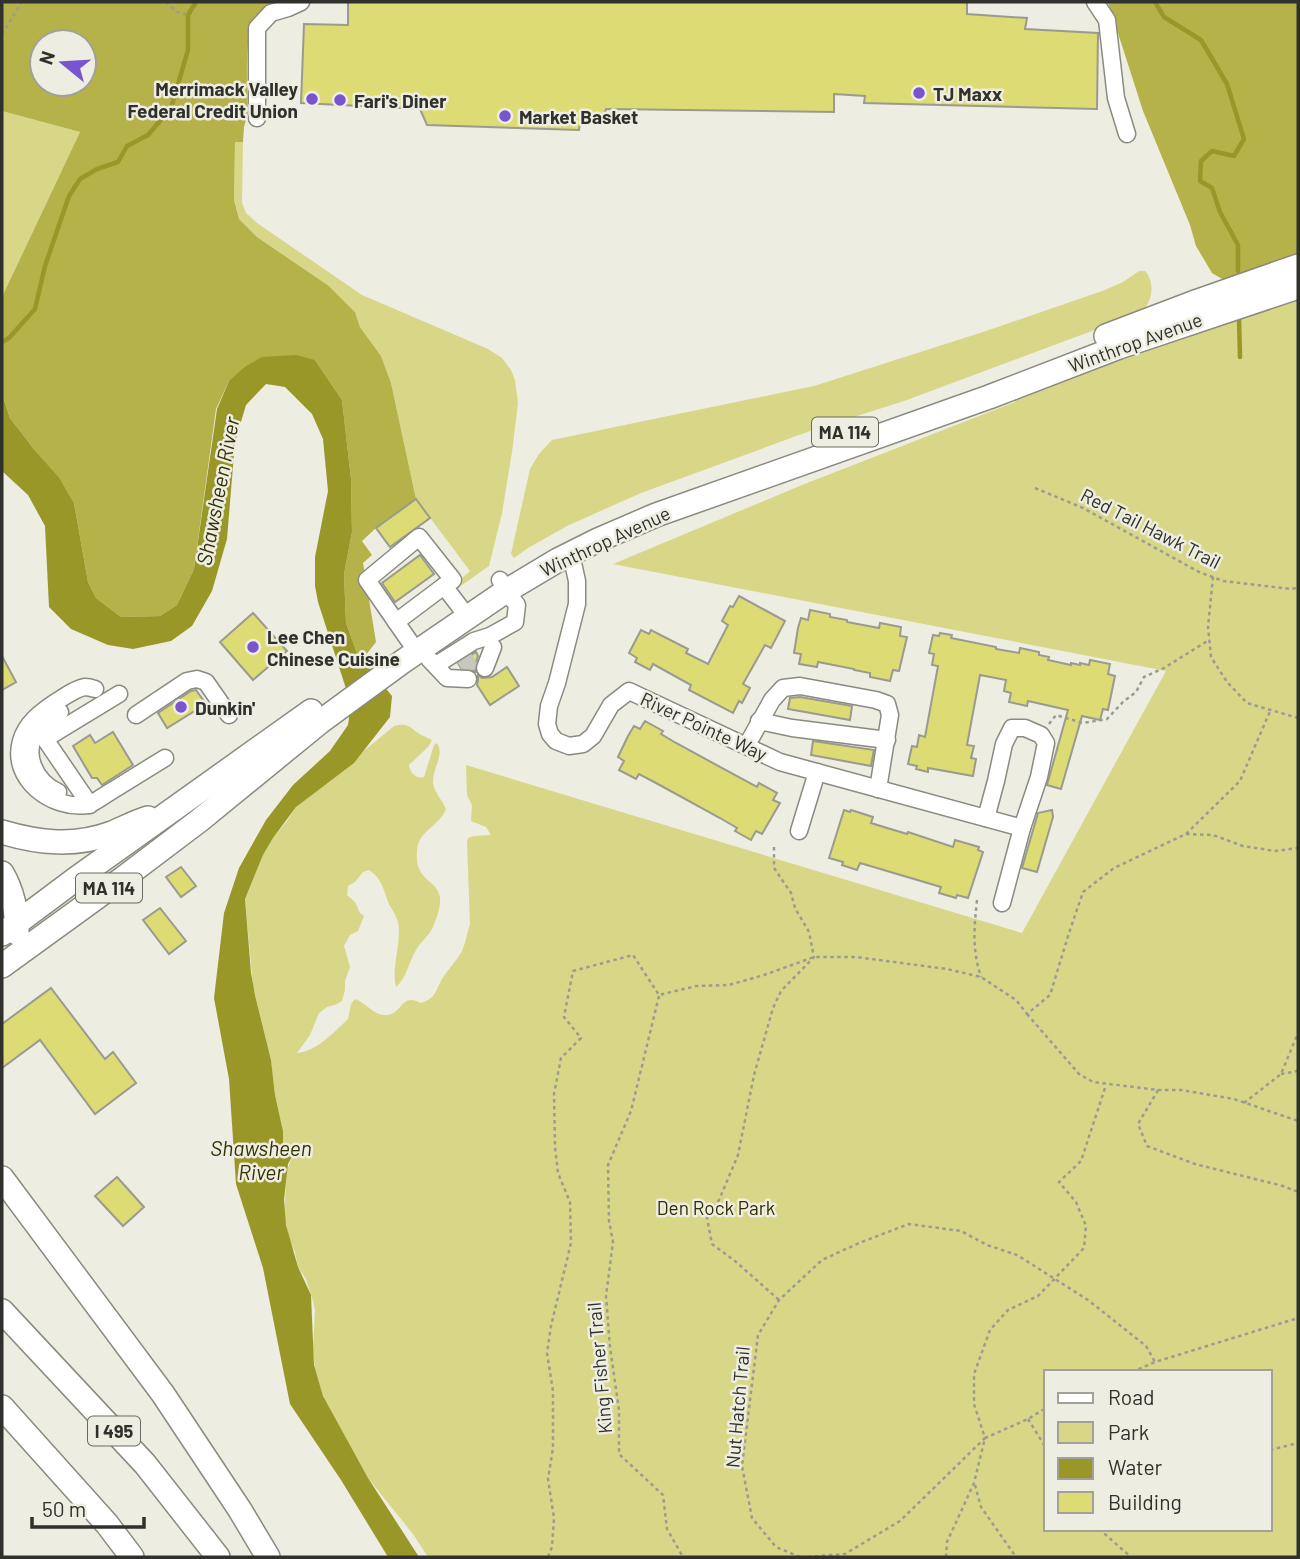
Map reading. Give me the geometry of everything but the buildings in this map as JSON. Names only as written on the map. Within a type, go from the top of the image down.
[{"type":"highway","name":"Winthrop Avenue","points":[[9,929],[177,807],[378,672],[428,659],[463,612],[618,516],[1298,266]]},
{"type":"highway","name":"Winthrop Avenue","points":[[568,548],[1129,344],[1298,286]]},
{"type":"highway","name":"Winthrop Avenue","points":[[9,960],[200,820],[320,722],[342,698]]},
{"type":"highway","points":[[2,832],[54,843],[78,840],[111,833],[177,807]]},
{"type":"highway","points":[[2,873],[16,905],[9,929],[9,960]]},
{"type":"highway","points":[[2,1178],[163,1394],[268,1557]]},
{"type":"highway","name":"I 495","points":[[2,1311],[145,1464],[218,1557]]},
{"type":"highway","points":[[2,1407],[107,1524],[132,1557]]},
{"type":"street","points":[[257,118],[257,28],[271,13],[301,2]]},
{"type":"street","points":[[1095,2],[1107,20],[1116,98],[1127,134]]},
{"type":"street","points":[[396,622],[453,580],[419,537],[367,580],[396,622],[428,659],[462,669]]},
{"type":"street","name":"River Pointe Way","points":[[568,548],[577,581],[578,604],[558,683],[549,706],[547,724],[556,741],[569,746],[583,744],[593,736],[611,705],[629,691],[780,762],[1022,828]]},
{"type":"street","points":[[444,586],[463,612]]},
{"type":"street","points":[[428,659],[481,652],[490,636],[514,622],[517,605],[503,586]]},
{"type":"street","points":[[136,715],[187,681],[197,678],[206,682],[229,715]]},
{"type":"street","points":[[747,746],[772,700],[783,688],[800,686],[876,700],[887,704],[890,715],[878,789]]},
{"type":"street","points":[[107,689],[45,739],[90,805],[49,787],[36,772],[30,753],[38,730],[48,720],[107,689]]},
{"type":"street","points":[[760,721],[792,728],[887,740]]},
{"type":"street","points":[[986,818],[1004,744],[1012,728],[1041,735],[1046,743],[1039,777],[1002,902]]},
{"type":"street","points":[[90,805],[165,758]]},
{"type":"street","points":[[799,831],[817,772]]},
{"type":"path","points":[[2,34],[22,2]]},
{"type":"path","points":[[166,2],[177,12],[187,15]]},
{"type":"path","name":"Red Tail Hawk Trail","points":[[1035,488],[1083,508],[1199,572],[1223,581],[1298,588]]},
{"type":"path","points":[[1213,577],[1208,626],[1211,657],[1227,682],[1247,703],[1298,718]]},
{"type":"path","points":[[1041,735],[1056,715],[1083,723],[1107,719],[1136,692],[1144,677],[1164,668],[1209,639]]},
{"type":"path","points":[[1027,1014],[1051,995],[1083,892],[1114,868],[1186,834],[1240,781],[1271,709]]},
{"type":"path","points":[[1186,834],[1213,835],[1243,846],[1275,851],[1298,848]]},
{"type":"path","points":[[774,847],[774,868],[791,893],[795,908],[809,932],[814,957]]},
{"type":"path","points":[[977,900],[975,959],[981,977]]},
{"type":"path","points":[[548,1557],[552,1546],[554,1518],[548,1479],[553,1448],[553,1391],[547,1353],[571,1243],[570,1202],[558,1173],[555,1147],[554,1094],[561,1058],[581,1038],[564,1017],[573,971],[633,955],[659,995],[696,986],[729,985],[814,957],[867,958],[947,969],[981,977],[1016,1000],[1079,1074],[1093,1082],[1181,1090],[1234,1099],[1298,1121]]},
{"type":"path","points":[[779,1300],[712,1244],[708,1218],[719,1200],[738,1155],[754,1074],[773,1008],[782,991],[814,957]]},
{"type":"path","name":"King Fisher Trail","points":[[659,995],[631,1111],[608,1165],[609,1221],[613,1241],[606,1296],[619,1410],[619,1454],[663,1495],[667,1529],[683,1557]]},
{"type":"path","points":[[1281,1074],[1298,1033]]},
{"type":"path","points":[[1244,1103],[1281,1074],[1298,1071]]},
{"type":"path","points":[[946,1557],[947,1542],[974,1483],[985,1438],[974,1404],[974,1374],[990,1330],[1008,1310],[1038,1296],[1084,1248],[1086,1226],[1076,1202],[1059,1182],[1081,1161],[1106,1085]]},
{"type":"path","points":[[1158,1090],[1138,1124],[1147,1146],[1195,1164],[1298,1192]]},
{"type":"path","name":"Nut Hatch Trail","points":[[800,1557],[776,1547],[752,1518],[742,1466],[758,1335],[779,1300],[822,1261],[859,1242],[909,1224],[961,1231],[987,1245],[1017,1255],[1088,1300],[1146,1346],[1155,1362]]},
{"type":"path","points":[[1137,1370],[1298,1318]]},
{"type":"path","points":[[808,1557],[845,1554],[900,1521],[985,1438],[1044,1409]]},
{"type":"path","points":[[1028,1419],[1044,1445]]},
{"type":"path","points":[[1272,1450],[1298,1443]]},
{"type":"path","points":[[974,1483],[981,1507],[1016,1557]]},
{"type":"path","points":[[1101,1531],[1130,1557]]},
{"type":"green space","points":[[2,111],[80,132],[2,297]]},
{"type":"green space","points":[[235,141],[243,142],[242,203],[246,213],[257,223],[362,295],[488,349],[502,358],[511,370],[518,403],[502,513],[489,566],[462,585],[461,579],[470,571],[416,499],[391,383],[381,356],[360,327],[355,312],[329,286],[257,237],[239,219],[234,200]]},
{"type":"green space","points":[[1139,271],[1145,271],[1148,275],[1152,291],[1143,310],[1132,316],[904,401],[810,431],[641,493],[567,526],[514,558],[511,554],[530,469],[552,440],[814,386],[1105,290]]},
{"type":"green space","name":"Den Rock Park","points":[[1298,296],[1298,1557],[428,1557],[368,1478],[325,1402],[315,1370],[315,1310],[306,1279],[298,1267],[284,1214],[287,1170],[294,1153],[286,1148],[283,1142],[271,1060],[253,986],[245,899],[263,855],[296,807],[394,726],[407,726],[432,740],[409,765],[416,776],[424,777],[437,743],[440,752],[433,783],[446,809],[421,838],[417,851],[417,861],[422,874],[435,886],[440,897],[434,926],[418,947],[405,975],[396,987],[398,922],[379,880],[369,870],[363,872],[348,886],[347,895],[364,916],[358,931],[350,935],[344,946],[350,967],[342,1001],[319,1013],[310,1035],[297,1053],[318,1045],[337,1030],[348,1019],[351,1004],[355,999],[386,1015],[392,1014],[409,1000],[421,1003],[430,999],[462,951],[470,924],[468,838],[491,835],[486,827],[471,821],[472,805],[467,795],[466,765],[1022,933],[1166,671],[613,564],[802,485],[1015,402],[1015,399]]},
{"type":"shaded area","points":[[2,2],[279,2],[258,15],[250,30],[247,53],[247,116],[243,142],[235,142],[234,200],[239,219],[257,237],[329,286],[355,312],[360,327],[381,356],[391,383],[416,499],[362,541],[372,555],[363,563],[376,642],[362,660],[346,623],[344,574],[352,532],[351,479],[342,400],[315,360],[229,381],[216,409],[194,569],[177,605],[160,616],[121,617],[96,598],[88,582],[74,503],[59,477],[10,418],[2,394],[2,297],[80,132],[2,111]]},
{"type":"shaded area","points":[[1108,2],[1298,2],[1298,258],[1229,283],[1212,273],[1196,246],[1143,111]]},
{"type":"water","name":"Shawsheen River","points":[[296,355],[315,360],[342,400],[351,479],[352,532],[344,574],[346,623],[357,653],[392,696],[390,717],[354,763],[296,807],[263,855],[245,899],[251,973],[271,1060],[283,1142],[287,1149],[293,1151],[288,1164],[284,1200],[286,1225],[298,1267],[311,1295],[314,1365],[323,1396],[368,1478],[419,1557],[388,1557],[290,1404],[263,1268],[236,1184],[229,1079],[214,998],[224,913],[239,868],[266,820],[293,785],[330,751],[348,725],[351,704],[315,586],[315,557],[328,491],[323,439],[312,414],[285,387],[266,384],[246,405],[235,442],[227,539],[212,591],[192,626],[171,641],[133,649],[108,645],[71,629],[49,607],[45,526],[28,495],[2,471],[2,394],[10,418],[59,477],[74,503],[88,582],[96,598],[121,617],[160,616],[177,605],[194,569],[217,409],[229,381],[246,366],[262,357]]},
{"type":"waterway","points":[[2,342],[9,338],[35,309],[45,266],[69,196],[80,179],[97,169],[118,162],[127,146],[148,135],[171,108],[188,50],[188,15],[196,2]]},
{"type":"waterway","points":[[1155,2],[1164,17],[1201,40],[1227,84],[1244,139],[1234,156],[1212,151],[1201,161],[1200,181],[1212,188],[1220,212],[1238,245],[1238,271]]},
{"type":"waterway","points":[[1239,318],[1240,357]]},
{"type":"tunnel","points":[[461,668],[479,657]]},
{"type":"place","name":"TJ Maxx","points":[[919,93]]},
{"type":"place","name":"Merrimack Valley Federal Credit Union","points":[[312,99]]},
{"type":"place","name":"Fari's Diner","points":[[340,100]]},
{"type":"place","name":"Market Basket","points":[[505,116]]},
{"type":"place","name":"Lee Chen Chinese Cuisine","points":[[253,647]]},
{"type":"place","name":"Dunkin'","points":[[181,707]]}]
